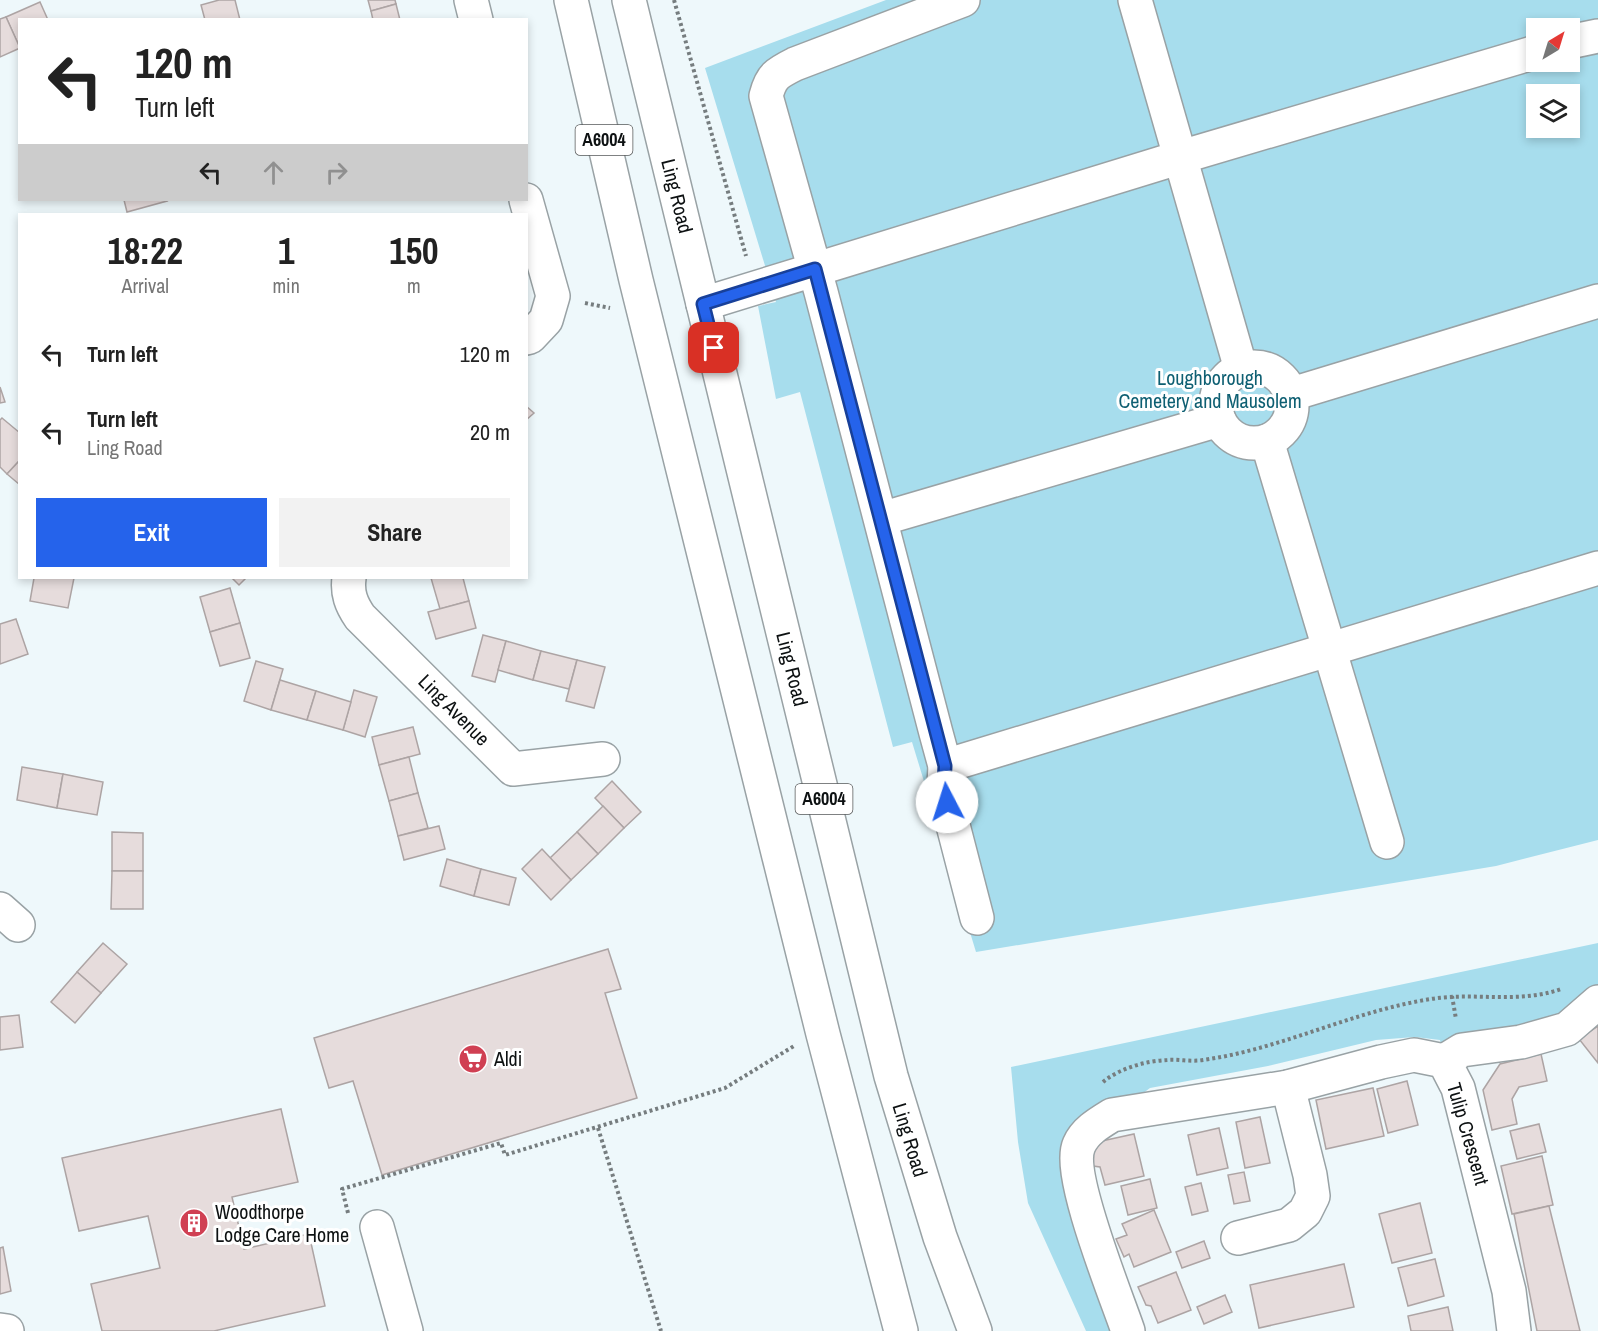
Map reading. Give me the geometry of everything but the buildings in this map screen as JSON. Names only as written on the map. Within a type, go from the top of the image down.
[{"type":"main road","points":[[471,0],[476,18]]},
{"type":"main road","name":"A6004","points":[[571,0],[651,337],[824,1034],[901,1331]]},
{"type":"main road","name":"Ling Road","points":[[629,0],[891,1076],[940,1237],[975,1331]]},
{"type":"main road","points":[[963,0],[795,64],[777,73],[769,83],[766,96],[815,269],[945,766],[944,784],[947,802],[977,918]]},
{"type":"main road","points":[[1136,0],[1240,369]]},
{"type":"main road","points":[[1580,40],[1598,36]]},
{"type":"main road","points":[[703,304],[1181,157],[1526,55]]},
{"type":"main road","points":[[526,201],[553,296],[546,320],[528,338]]},
{"type":"main road","points":[[1292,394],[1598,301]]},
{"type":"main road","points":[[1265,368],[1285,382],[1292,394],[1290,418],[1284,429],[1274,438],[1249,443],[1236,439],[1226,431],[1219,420],[1216,408],[1217,396],[1222,384],[1240,369],[1265,368]]},
{"type":"main road","points":[[881,519],[1219,420]]},
{"type":"main road","points":[[1267,441],[1387,842]]},
{"type":"main road","points":[[945,766],[1598,568]]},
{"type":"main road","name":"Ling Avenue","points":[[349,579],[348,590],[352,604],[360,617],[513,769],[603,759]]},
{"type":"main road","points":[[1444,1061],[1462,1050],[1521,1042],[1567,1029],[1598,1002]]},
{"type":"main road","name":"Tulip Crescent","points":[[1128,1331],[1085,1202],[1077,1168],[1078,1147],[1097,1124],[1113,1115],[1288,1087],[1414,1055],[1444,1061],[1458,1088],[1509,1291],[1514,1331]]},
{"type":"main road","points":[[1238,1238],[1289,1225],[1305,1212],[1313,1196],[1288,1087]]},
{"type":"main road","points":[[364,1224],[406,1331]]},
{"type":"main road","points":[[0,1330],[7,1331]]},
{"type":"path","points":[[674,0],[755,287]]},
{"type":"path","points":[[364,1224],[342,1189],[501,1143],[505,1155],[725,1088],[799,1042]]},
{"type":"path","points":[[598,1128],[661,1331]]},
{"type":"green space","name":"Loughborough Cemetery and Mausolem","points":[[886,0],[1598,0],[1598,840],[1496,866],[976,952],[912,742],[893,747],[800,392],[776,399],[758,306],[776,302],[705,68]]},
{"type":"green space","points":[[1598,943],[1598,1002],[1444,1061],[1440,1040],[1415,1037],[1376,1040],[1268,1066],[1150,1088],[1085,1136],[1128,1331],[1086,1331],[1028,1203],[1018,1142],[1011,1067]]},
{"type":"place","name":"Aldi","points":[[473,1059]]},
{"type":"place","name":"Woodthorpe Lodge Care Home","points":[[194,1223]]},
{"type":"route","points":[[714,348],[703,304],[815,269],[945,766],[944,784],[947,802]]}]
